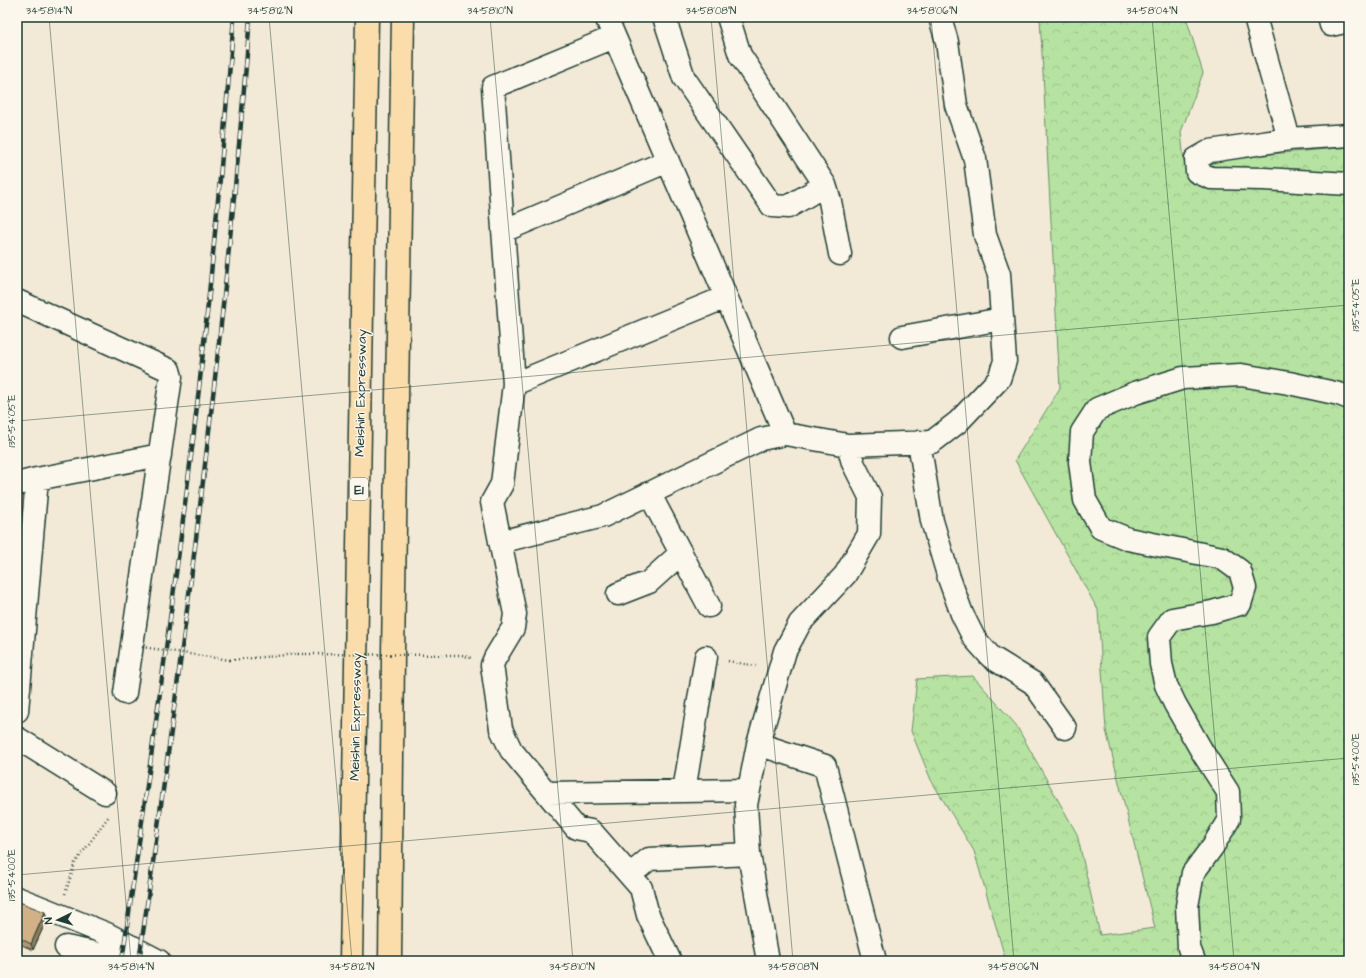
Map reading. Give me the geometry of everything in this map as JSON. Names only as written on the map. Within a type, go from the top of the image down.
[{"type":"highway","name":"Meishin Expressway","points":[[351,961],[367,17]]},
{"type":"highway","points":[[390,961],[393,654],[403,17]]},
{"type":"street","points":[[606,17],[785,434]]},
{"type":"street","points":[[664,17],[684,78],[772,206],[788,207],[824,185]]},
{"type":"street","points":[[728,17],[740,55],[824,185],[830,201],[840,254]]},
{"type":"street","points":[[500,542],[603,516],[760,439],[785,434],[848,445],[932,442],[958,422],[999,379],[1005,361],[999,274],[985,235],[975,159],[956,106],[947,42],[940,17]]},
{"type":"street","points":[[1255,17],[1289,139]]},
{"type":"street","points":[[1329,17],[1331,25],[1349,21]]},
{"type":"street","points":[[614,37],[493,87],[514,384],[502,484],[492,502],[515,614],[513,628],[492,665],[501,729],[511,750],[576,828],[591,831],[641,888],[648,915],[670,961]]},
{"type":"street","points":[[1349,135],[1289,139],[1210,151],[1196,159],[1197,172],[1211,178],[1264,178],[1349,184]]},
{"type":"street","points":[[503,231],[668,161]]},
{"type":"street","points":[[514,384],[726,298]]},
{"type":"street","points":[[17,301],[169,370],[172,377],[125,693]]},
{"type":"street","points":[[902,337],[1002,320]]},
{"type":"street","points":[[1194,961],[1189,948],[1187,906],[1193,873],[1213,846],[1229,819],[1228,792],[1202,753],[1166,685],[1161,664],[1159,637],[1172,619],[1212,612],[1240,604],[1245,588],[1240,571],[1222,558],[1128,538],[1101,528],[1085,500],[1080,462],[1082,432],[1097,409],[1135,393],[1183,378],[1241,375],[1289,383],[1344,396]]},
{"type":"street","points":[[919,442],[932,521],[949,578],[962,614],[974,638],[991,657],[1033,683],[1065,728]]},
{"type":"street","points":[[768,961],[749,854],[746,805],[758,744],[778,670],[785,651],[800,623],[846,575],[869,534],[870,497],[853,463],[848,445]]},
{"type":"street","points":[[17,710],[27,481],[160,455]]},
{"type":"street","points":[[649,494],[709,606]]},
{"type":"street","points":[[618,594],[649,582],[681,554]]},
{"type":"street","points":[[684,791],[706,657]]},
{"type":"street","points":[[17,738],[105,793]]},
{"type":"street","points":[[758,744],[825,766],[875,961]]},
{"type":"street","points":[[547,793],[749,790]]},
{"type":"street","points":[[630,875],[649,859],[749,854]]},
{"type":"street","points":[[17,898],[108,934],[159,961]]},
{"type":"street","points":[[66,947],[103,955],[133,947]]},
{"type":"path","points":[[142,647],[230,660],[298,654],[462,655]]},
{"type":"path","points":[[706,657],[778,670]]},
{"type":"path","points":[[57,915],[75,863],[119,802],[105,793]]},
{"type":"green space","points":[[1040,17],[1186,17],[1203,73],[1181,132],[1184,162],[1349,147],[1349,961],[1006,961],[974,851],[931,780],[911,731],[917,679],[973,676],[1016,725],[1077,834],[1100,935],[1155,928],[1106,730],[1098,610],[1015,460],[1060,388]]},
{"type":"building","points":[[17,901],[45,912],[31,944],[17,937]]},
{"type":"railway","points":[[122,961],[168,636],[193,440],[210,281],[234,17]]},
{"type":"railway","points":[[139,961],[172,725],[216,372],[240,135],[250,17]]}]
